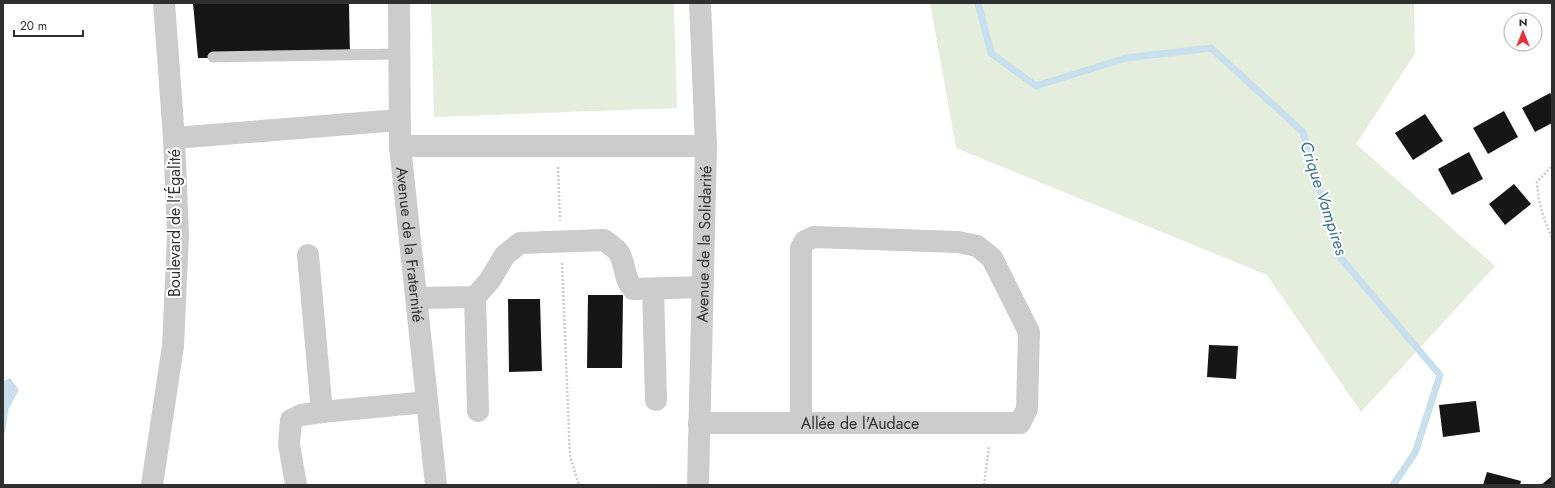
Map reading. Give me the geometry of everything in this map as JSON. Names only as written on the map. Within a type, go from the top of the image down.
[{"type":"street","points":[[164,3],[174,138]]},
{"type":"street","name":"Avenue de la Fraternité","points":[[399,3],[400,146],[436,485]]},
{"type":"street","name":"Avenue de la Solidarité","points":[[698,485],[706,146],[700,3]]},
{"type":"street","name":"Boulevard de l'Égalité","points":[[152,485],[173,346],[178,235],[174,138],[399,120]]},
{"type":"street","points":[[400,146],[706,146]]},
{"type":"street","name":"Allée de l'Audace","points":[[700,423],[801,424],[1020,423],[1028,409],[1029,332],[992,258],[977,246],[958,242],[814,237],[805,241],[802,248],[801,424]]},
{"type":"street","points":[[478,411],[475,297],[490,280],[505,254],[520,243],[604,240],[618,252],[624,264],[628,284],[633,289],[703,287]]},
{"type":"street","points":[[308,254],[322,412]]},
{"type":"street","points":[[653,289],[656,400]]},
{"type":"street","points":[[416,298],[475,297]]},
{"type":"street","points":[[296,485],[289,444],[291,420],[301,415],[322,412],[428,402]]},
{"type":"lane","points":[[213,57],[399,54]]},
{"type":"path","points":[[558,146],[570,456],[579,485],[656,485]]},
{"type":"path","points":[[1551,167],[1536,182],[1538,198],[1545,223],[1552,238]]},
{"type":"path","points":[[984,485],[991,423]]},
{"type":"green space","points":[[431,3],[674,3],[677,108],[434,117]]},
{"type":"green space","points":[[930,3],[1414,3],[1415,54],[1356,144],[1495,266],[1361,412],[1267,275],[956,148]]},
{"type":"water","points":[[10,378],[19,390],[9,408],[3,442],[3,381]]},
{"type":"building","points":[[193,3],[349,3],[350,58],[198,58]]},
{"type":"building","points":[[1550,93],[1552,96],[1552,123],[1535,132],[1522,108]]},
{"type":"building","points":[[1504,111],[1518,137],[1488,154],[1473,128]]},
{"type":"building","points":[[1425,114],[1443,141],[1413,160],[1395,133]]},
{"type":"building","points":[[1469,152],[1483,179],[1452,195],[1438,169]]},
{"type":"building","points":[[1514,184],[1531,204],[1505,225],[1489,204]]},
{"type":"building","points":[[588,295],[623,295],[622,368],[587,368]]},
{"type":"building","points":[[508,299],[540,299],[542,371],[509,372]]},
{"type":"building","points":[[1209,345],[1238,346],[1236,379],[1207,377]]},
{"type":"building","points":[[1476,401],[1480,432],[1443,437],[1439,405]]},
{"type":"building","points":[[1487,472],[1521,481],[1520,485],[1483,485]]},
{"type":"building","points":[[1552,476],[1552,485],[1541,485]]},
{"type":"waterway","name":"Crique Vampires","points":[[978,3],[991,53],[1036,86],[1126,58],[1211,48],[1303,132],[1339,256],[1440,375],[1415,453],[1393,485]]}]
